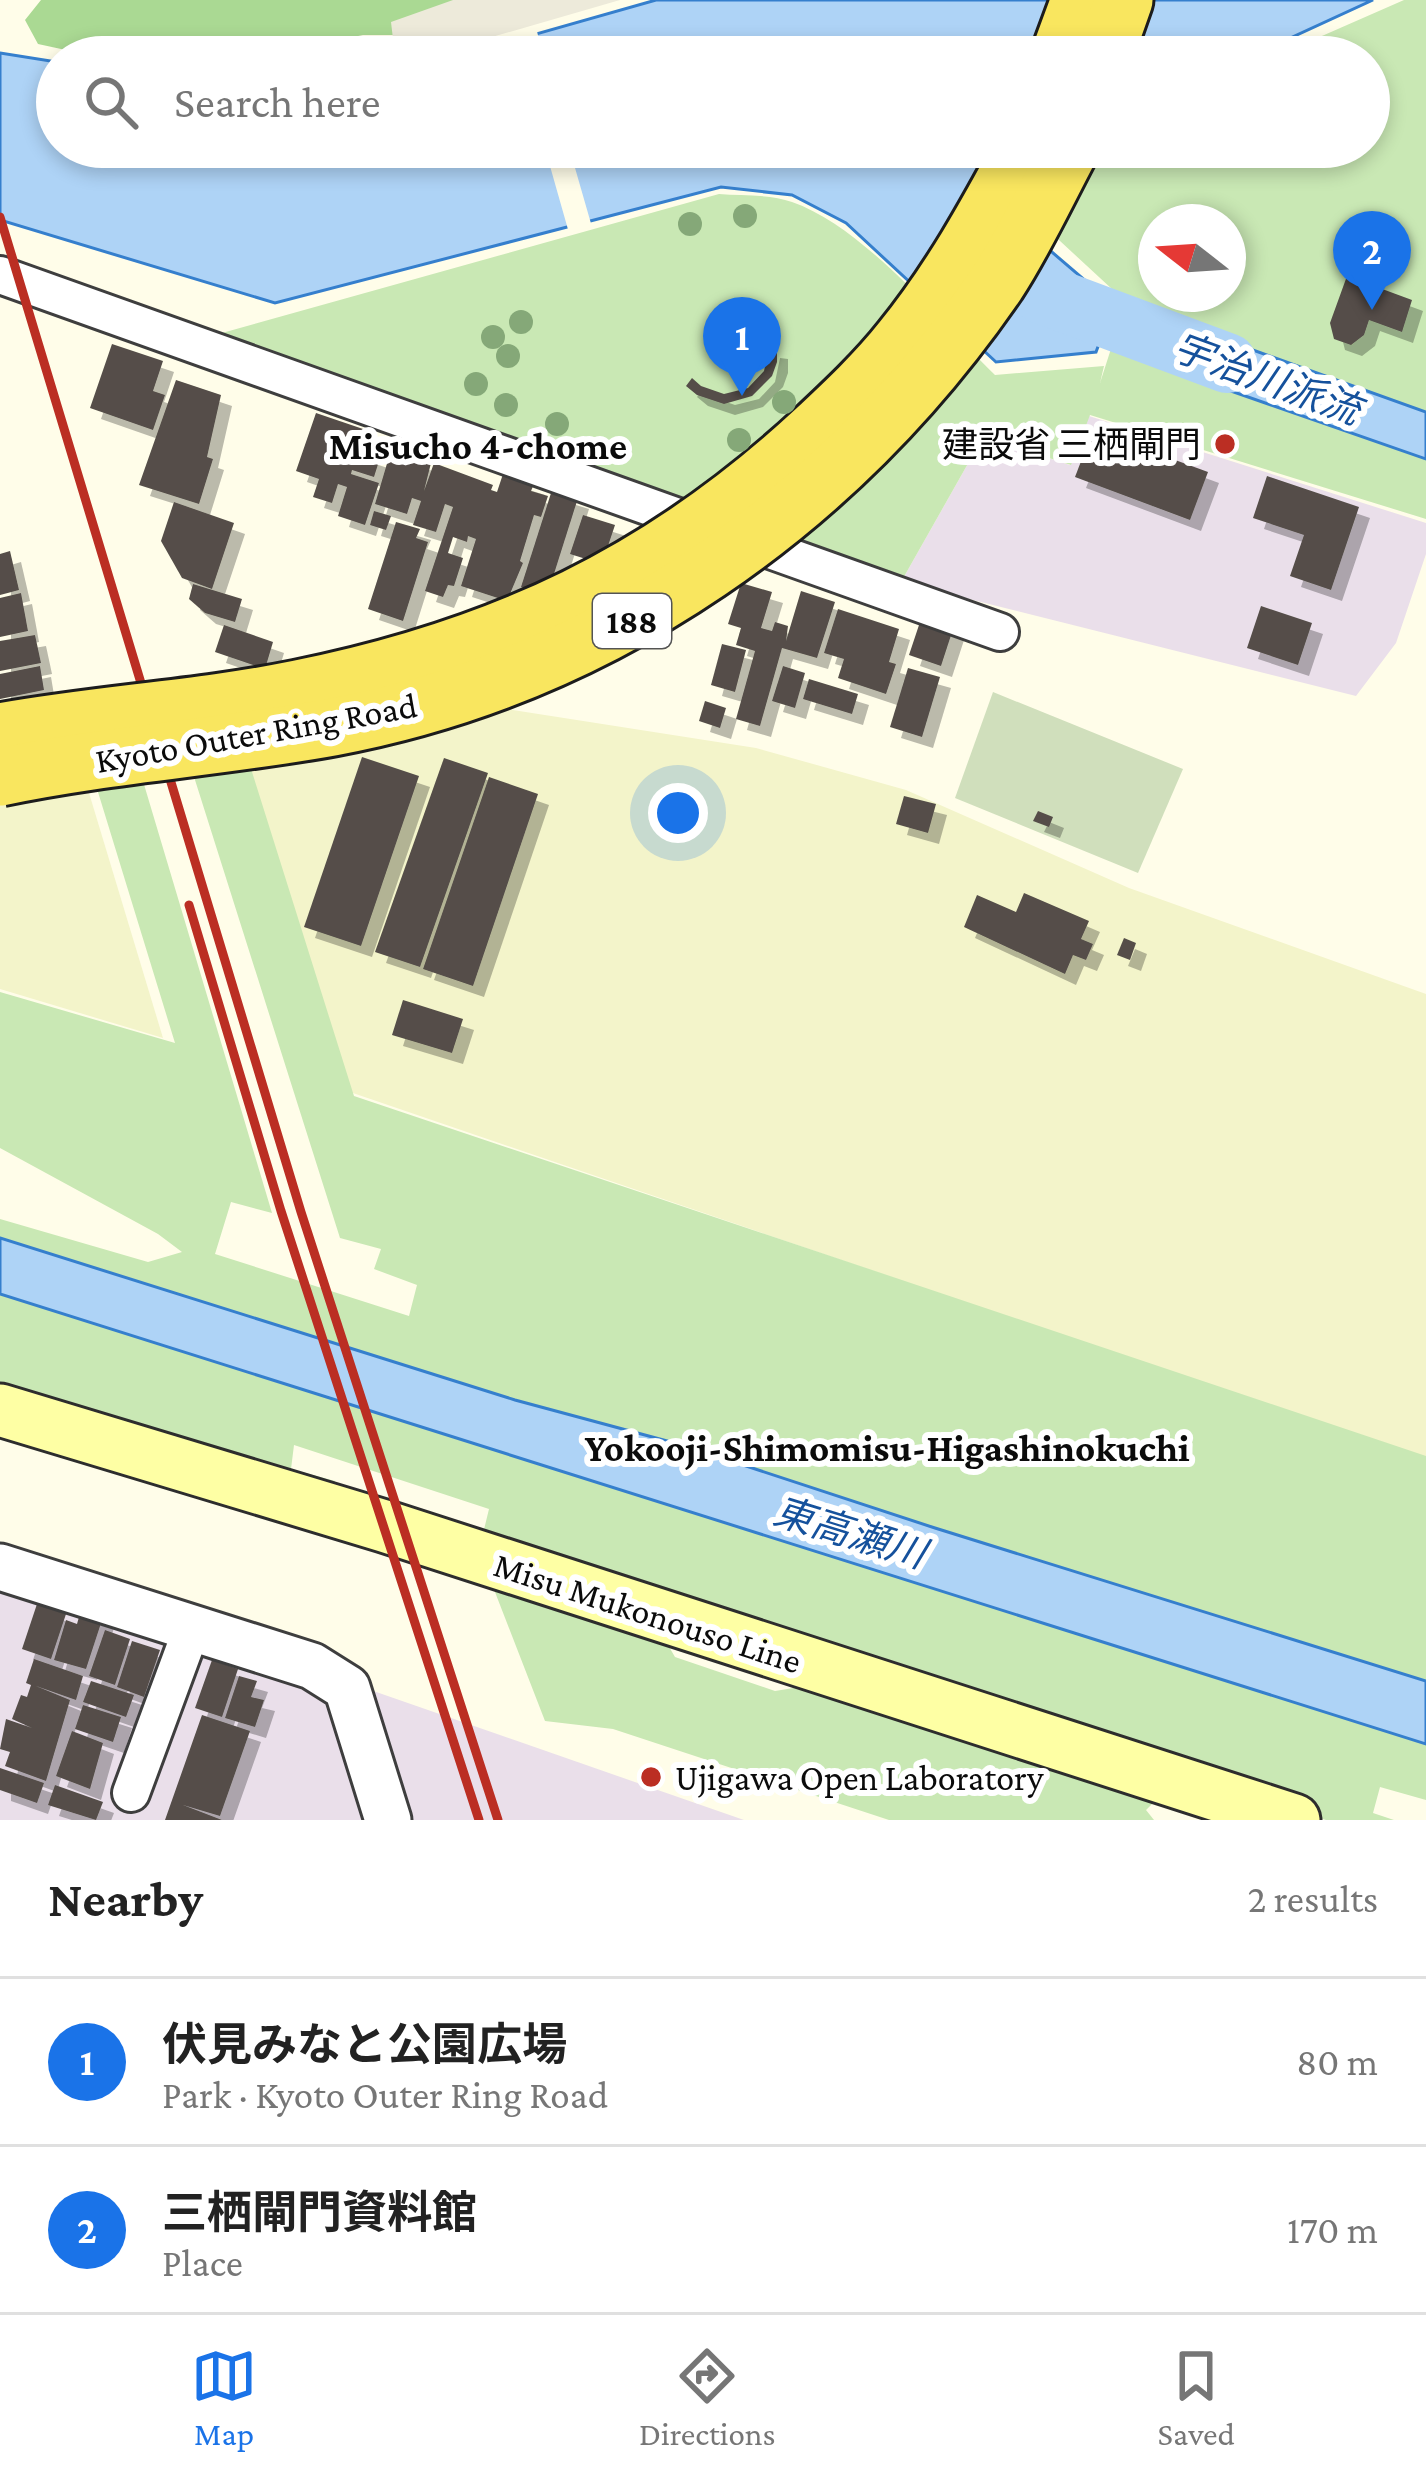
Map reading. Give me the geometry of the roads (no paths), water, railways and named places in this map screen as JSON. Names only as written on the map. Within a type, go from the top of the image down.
[{"type":"main road","points":[[1067,36],[1080,0]]},
{"type":"main road","points":[[1112,36],[1124,0]]},
{"type":"main road","name":"Kyoto Outer Ring Road","points":[[0,733],[295,690],[341,679],[461,645],[599,589],[665,548],[773,469],[854,391],[901,342],[974,237],[1012,168]]},
{"type":"main road","name":"Kyoto Outer Ring Road","points":[[0,777],[334,727],[407,709],[535,667],[652,611],[726,560],[866,440],[998,280],[1059,168]]},
{"type":"main road","name":"Misu Mukonouso Line","points":[[0,1410],[384,1526],[1294,1820]]},
{"type":"street","points":[[0,274],[1000,632]]},
{"type":"street","points":[[0,1567],[312,1666],[347,1688],[388,1820]]},
{"type":"street","points":[[131,1793],[192,1628]]},
{"type":"water","points":[[656,0],[1373,0],[1295,36],[529,36]]},
{"type":"water","points":[[0,53],[36,59],[36,168],[1049,168],[1046,247],[1122,312],[1110,348],[1099,344],[1096,352],[996,362],[846,223],[792,195],[721,187],[275,303],[0,220]]},
{"type":"water","points":[[1161,317],[1426,412],[1426,459],[1145,361],[1142,356],[1155,319]]},
{"type":"water","name":"東高瀬川","points":[[0,1238],[515,1400],[682,1445],[1426,1681],[1426,1744],[0,1294]]},
{"type":"waterway","name":"宇治川派流","points":[[1042,294],[1227,363]]},
{"type":"railway","points":[[0,217],[301,1212],[498,1820]]},
{"type":"railway","points":[[189,905],[281,1211],[479,1820]]},
{"type":"place","name":"三栖閘門資料館","points":[[1372,310]]},
{"type":"place","name":"伏見みなと公園広場","points":[[742,396]]},
{"type":"place","name":"建設省 三栖閘門","points":[[1225,444]]},
{"type":"place","name":"Ujigawa Open Laboratory","points":[[651,1777]]},
{"type":"district","name":"Misucho 4-chome","points":[[478,445]]},
{"type":"district","name":"Yokooji-Shimomisu-Higashinokuchi","points":[[887,1447]]}]
